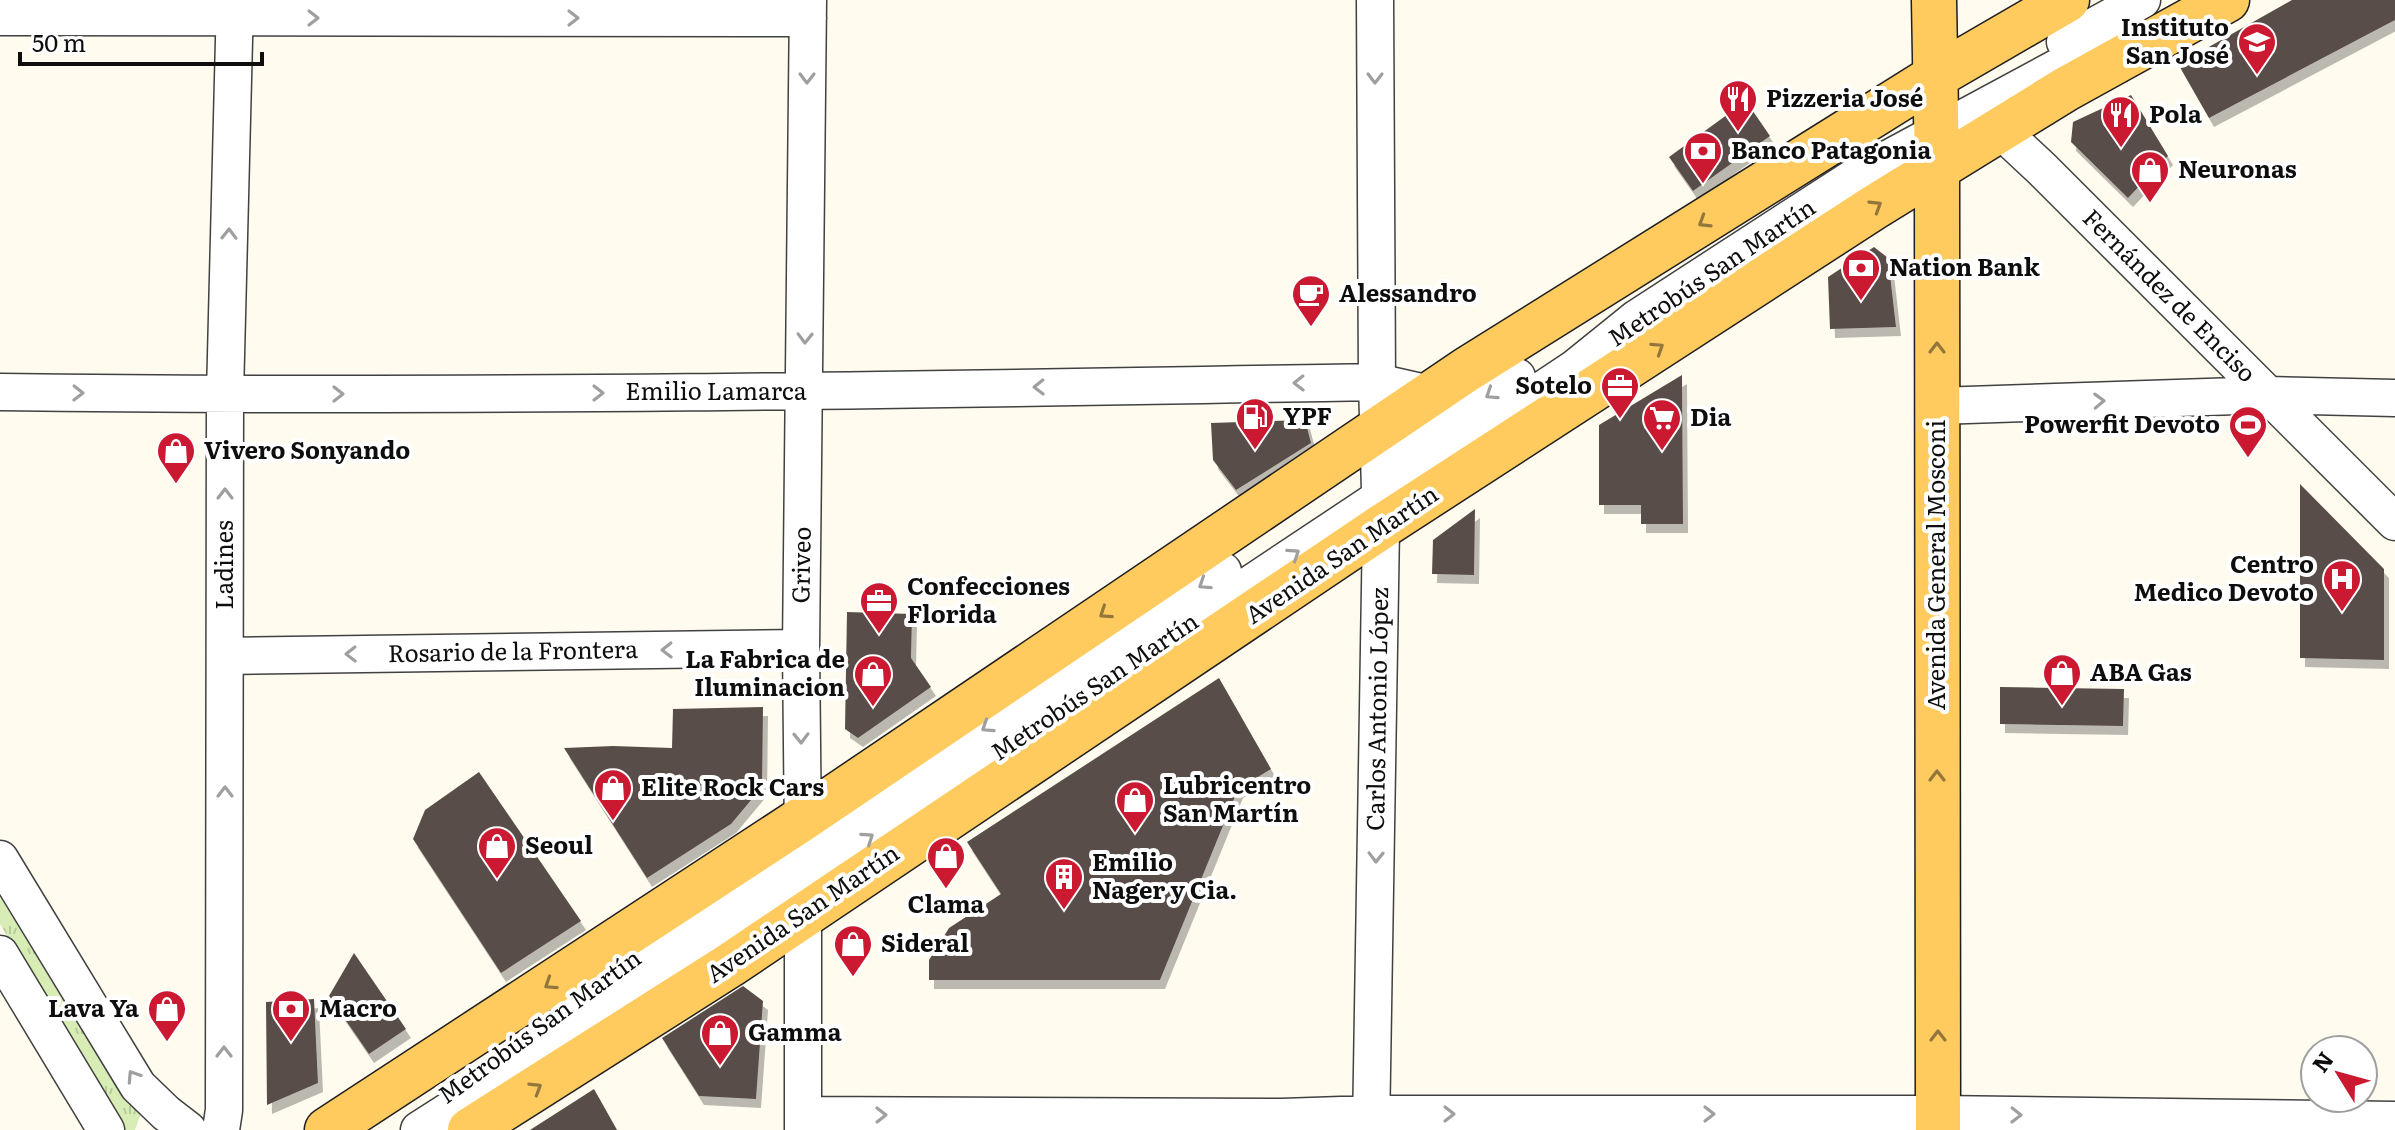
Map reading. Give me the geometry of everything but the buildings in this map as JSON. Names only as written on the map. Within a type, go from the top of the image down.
[{"type":"main road","name":"Avenida General Mosconi","points":[[1934,0],[1956,118],[1937,406],[1938,1122]]},
{"type":"main road","name":"Avenida San Martín","points":[[470,1130],[730,965],[803,866],[1379,480],[1873,208],[2067,0]]},
{"type":"main road","name":"Avenida San Martín","points":[[327,1130],[803,866],[1379,480],[1430,394],[1956,118],[2066,89],[2227,0]]},
{"type":"street","name":"Carlos Antonio López","points":[[1371,1122],[1379,480],[1375,0]]},
{"type":"street","name":"Metrobús San Martín","points":[[1956,118],[2142,0]]},
{"type":"street","name":"Metrobús San Martín","points":[[1379,480],[1872,147],[1956,118],[2183,0]]},
{"type":"street","points":[[0,17],[235,9],[808,9]]},
{"type":"street","name":"Ladines","points":[[221,1130],[224,1110],[225,395],[235,9]]},
{"type":"street","name":"Griveo","points":[[803,1123],[801,648],[808,9]]},
{"type":"street","name":"Fernández de Enciso","points":[[1956,118],[2268,395],[2395,522]]},
{"type":"street","name":"Emilio Lamarca","points":[[0,392],[225,395],[805,392],[1377,382],[1430,394]]},
{"type":"street","points":[[1937,406],[2268,395],[2395,398]]},
{"type":"street","name":"Rosario de la Frontera","points":[[225,656],[801,648]]},
{"type":"street","points":[[0,859],[138,1086],[188,1130]]},
{"type":"street","name":"Metrobús San Martín","points":[[396,1130],[526,1043],[634,957],[803,866]]},
{"type":"street","name":"Metrobús San Martín","points":[[419,1130],[803,866]]},
{"type":"street","points":[[0,954],[106,1130]]},
{"type":"street","points":[[803,1123],[1282,1117],[1371,1122],[2395,1120]]},
{"type":"green space","points":[[0,891],[141,1113],[135,1130],[125,1130],[0,924]]},
{"type":"place","name":"Instituto San José","points":[[2257,76]]},
{"type":"place","name":"Pizzeria José","points":[[1738,133]]},
{"type":"place","name":"Pola","points":[[2121,149]]},
{"type":"place","name":"Banco Patagonia","points":[[1703,185]]},
{"type":"place","name":"Neuronas","points":[[2150,204]]},
{"type":"place","name":"Nation Bank","points":[[1861,302]]},
{"type":"place","name":"Alessandro","points":[[1311,328]]},
{"type":"place","name":"Sotelo","points":[[1620,420]]},
{"type":"place","name":"YPF","points":[[1255,451]]},
{"type":"place","name":"Dia","points":[[1662,452]]},
{"type":"place","name":"Powerfit Devoto","points":[[2248,459]]},
{"type":"place","name":"Vivero Sonyando","points":[[176,485]]},
{"type":"place","name":"Centro Medico Devoto","points":[[2342,613]]},
{"type":"place","name":"Confecciones Florida","points":[[879,635]]},
{"type":"place","name":"ABA Gas","points":[[2062,707]]},
{"type":"place","name":"La Fabrica de Iluminacion","points":[[873,708]]},
{"type":"place","name":"Elite Rock Cars","points":[[613,822]]},
{"type":"place","name":"Lubricentro San Martín","points":[[1135,834]]},
{"type":"place","name":"Seoul","points":[[497,880]]},
{"type":"place","name":"Clama","points":[[946,890]]},
{"type":"place","name":"Emilio Nager y Cia.","points":[[1064,911]]},
{"type":"place","name":"Sideral","points":[[853,978]]},
{"type":"place","name":"Lava Ya","points":[[167,1043]]},
{"type":"place","name":"Macro","points":[[291,1043]]},
{"type":"place","name":"Gamma","points":[[720,1067]]}]
